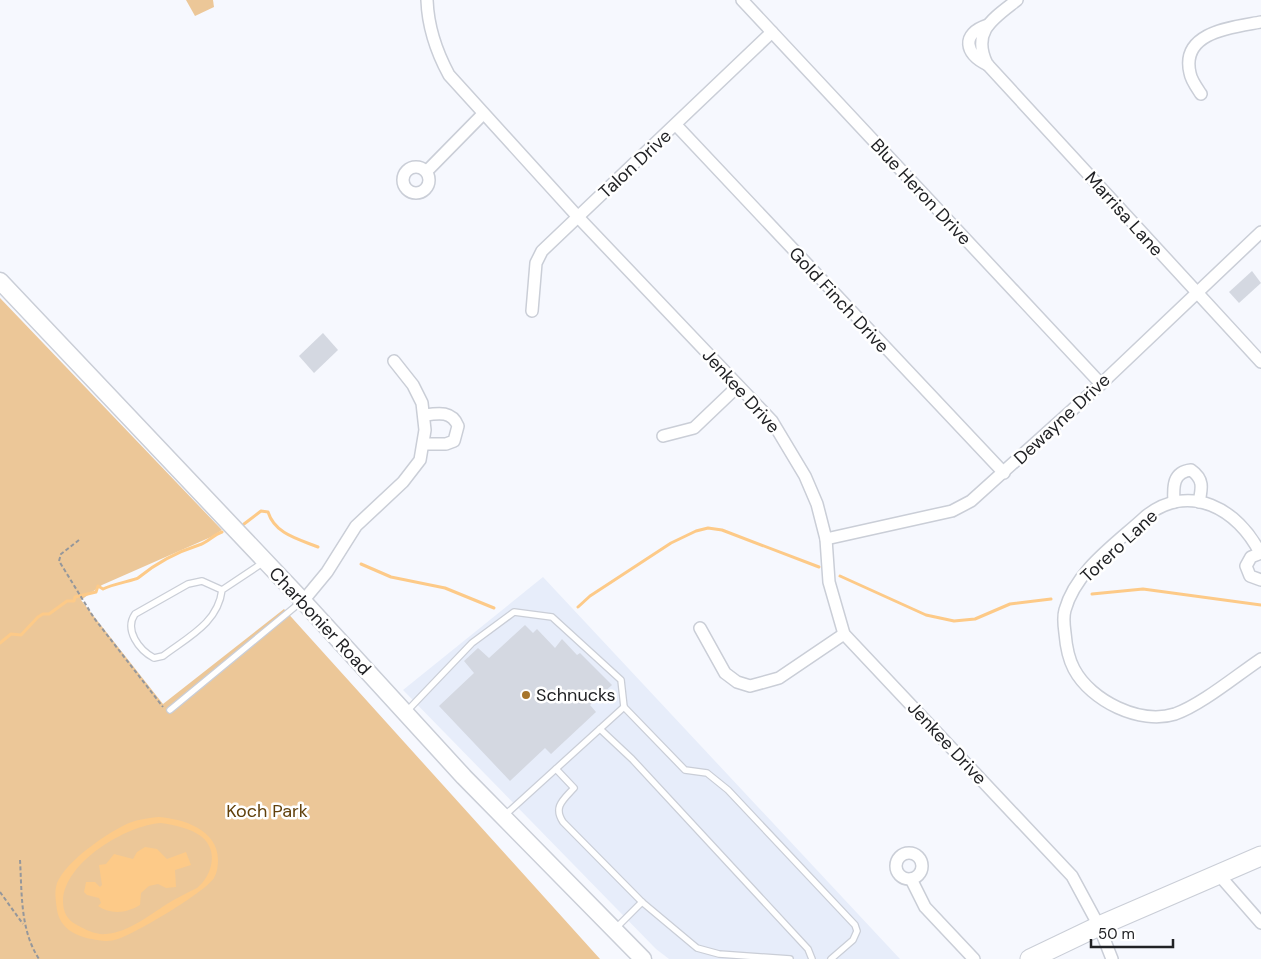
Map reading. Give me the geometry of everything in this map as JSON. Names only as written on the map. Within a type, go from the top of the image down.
[{"type":"main road","name":"Charbonier Road","points":[[0,281],[264,562],[303,601],[503,817],[643,959]]},
{"type":"main road","points":[[1030,959],[1099,926],[1261,856]]},
{"type":"street","name":"Jenkee Drive","points":[[427,0],[431,31],[449,75],[578,217],[772,421],[791,450],[816,504],[826,539],[829,582],[844,634],[1072,876],[1099,926],[1112,959]]},
{"type":"street","name":"Blue Heron Drive","points":[[742,0],[1101,384]]},
{"type":"street","name":"Marrisa Lane","points":[[1017,0],[988,25],[982,47],[988,65],[1261,362]]},
{"type":"street","points":[[1201,94],[1190,73],[1190,59],[1194,48],[1211,32],[1227,27],[1261,22]]},
{"type":"street","name":"Talon Drive","points":[[532,311],[536,263],[542,251],[676,126],[772,32]]},
{"type":"street","points":[[427,171],[483,114]]},
{"type":"street","name":"Gold Finch Drive","points":[[676,126],[1004,473]]},
{"type":"street","name":"Dewayne Drive","points":[[826,539],[952,511],[971,501],[1101,384],[1261,232]]},
{"type":"street","points":[[303,601],[327,572],[356,526],[414,469],[420,460],[424,444],[425,415],[413,384],[394,361]]},
{"type":"street","points":[[663,436],[694,428],[738,386]]},
{"type":"street","points":[[424,444],[446,444],[454,441],[458,426],[455,419],[449,415],[425,415]]},
{"type":"street","points":[[1174,502],[1173,484],[1176,477],[1183,471],[1191,470],[1199,476],[1202,483],[1199,502],[1213,506],[1241,524],[1251,535],[1261,553],[1251,557],[1246,566],[1250,576],[1261,580]]},
{"type":"street","name":"Torero Lane","points":[[1199,502],[1174,502],[1157,508],[1083,575],[1072,591],[1064,612],[1066,648],[1074,670],[1100,697],[1118,709],[1138,715],[1156,717],[1174,714],[1189,707],[1261,658]]},
{"type":"street","points":[[700,628],[725,673],[737,682],[750,686],[779,678],[844,634]]},
{"type":"street","points":[[1219,875],[1261,923]]},
{"type":"street","points":[[911,879],[926,907],[974,959]]},
{"type":"lane","points":[[222,590],[202,581],[188,584],[135,614],[130,622],[130,631],[148,655],[154,658],[164,656],[211,620],[220,605],[222,590],[264,562]]},
{"type":"lane","points":[[170,710],[303,601]]},
{"type":"lane","points":[[405,712],[472,643],[514,612],[552,617],[621,680],[624,707],[685,770],[707,773],[728,790],[855,925],[857,931],[853,940],[831,959]]},
{"type":"lane","points":[[503,817],[624,707]]},
{"type":"lane","points":[[600,729],[632,759],[802,942],[808,949],[812,959]]},
{"type":"lane","points":[[556,769],[574,788],[559,806],[558,814],[563,822],[642,902],[697,948],[719,954],[790,959]]},
{"type":"lane","points":[[614,929],[642,902]]},
{"type":"path","points":[[79,540],[61,554],[59,561],[82,599],[162,706],[170,710]]},
{"type":"path","points":[[20,860],[25,927],[31,947],[39,959]]},
{"type":"path","points":[[0,892],[25,927]]},
{"type":"shaded area","points":[[543,577],[900,959],[669,959],[656,949],[403,690]]},
{"type":"shaded area","points":[[159,817],[179,820],[198,828],[206,834],[212,841],[218,860],[217,872],[214,878],[208,885],[169,912],[118,939],[108,941],[95,940],[80,936],[69,930],[61,922],[57,910],[56,890],[57,883],[69,865],[88,848],[110,833],[133,822]],"holes":[[[161,823],[193,831],[207,843],[212,856],[212,863],[202,883],[197,888],[170,902],[138,923],[114,933],[95,933],[71,921],[66,915],[63,905],[66,887],[74,873],[85,860],[115,838],[147,825]]]},
{"type":"shaded area","points":[[145,847],[157,849],[167,859],[186,852],[191,865],[175,870],[176,887],[166,888],[158,884],[149,886],[141,893],[140,905],[130,910],[119,912],[103,909],[98,906],[101,903],[99,898],[87,895],[84,892],[86,882],[95,882],[100,887],[102,885],[99,865],[106,864],[114,854],[133,859],[137,852]]},
{"type":"green space","points":[[186,0],[213,0],[214,7],[195,16]]},
{"type":"green space","name":"Koch Park","points":[[0,298],[222,530],[211,537],[102,585],[81,600],[163,704],[284,609],[600,959],[0,959]]},
{"type":"building","points":[[1252,271],[1261,283],[1239,303],[1229,292]]},
{"type":"building","points":[[323,333],[338,350],[314,373],[299,356]]},
{"type":"building","name":"Schnucks","points":[[525,625],[533,633],[537,629],[555,648],[562,639],[577,655],[580,653],[612,685],[590,705],[596,712],[551,754],[545,748],[510,781],[439,706],[474,673],[464,661],[478,648],[489,658]]},
{"type":"waterway","points":[[244,524],[261,511],[268,512],[276,526],[282,531],[318,547]]},
{"type":"waterway","points":[[578,607],[590,596],[671,543],[696,531],[708,528],[722,530],[819,567]]},
{"type":"waterway","points":[[0,643],[11,634],[21,635],[38,617],[43,614],[49,614],[67,601],[74,601],[75,597],[96,592],[98,586],[103,589],[138,578],[167,559],[202,544],[222,532]]},
{"type":"waterway","points":[[361,564],[391,577],[445,588],[494,608]]},
{"type":"waterway","points":[[840,576],[926,615],[954,621],[975,619],[1010,604],[1051,599]]},
{"type":"waterway","points":[[1092,594],[1143,589],[1261,605]]},
{"type":"place","name":"Schnucks","points":[[526,695]]}]
